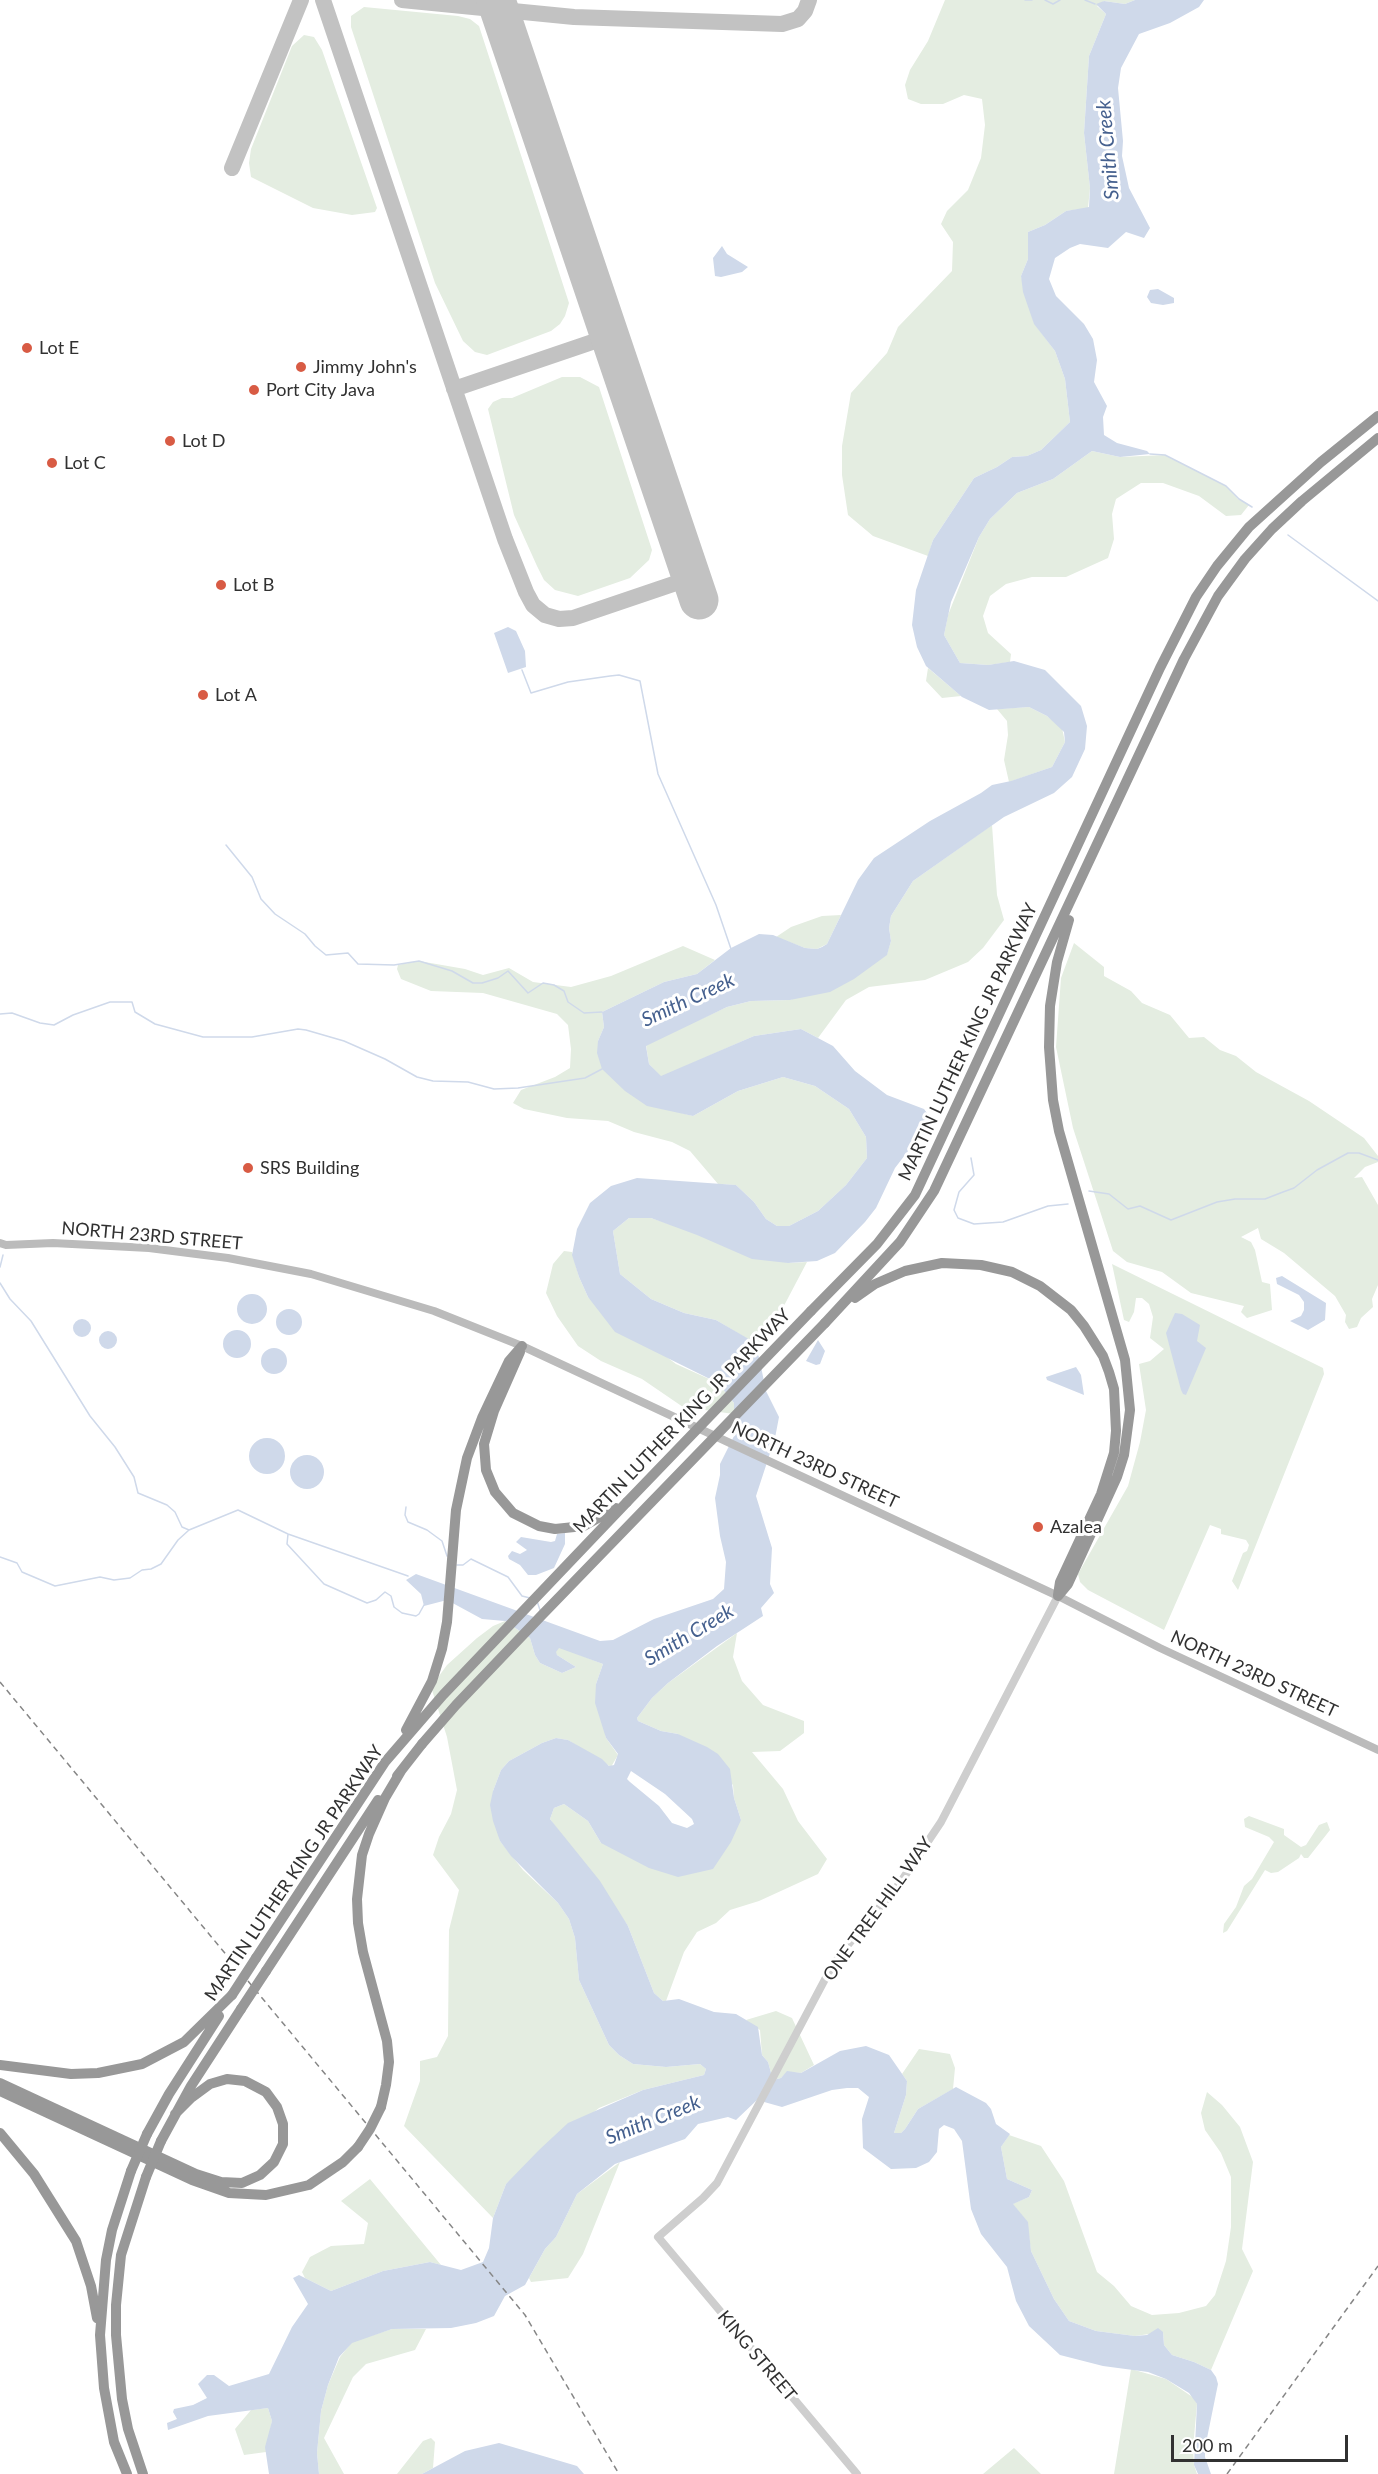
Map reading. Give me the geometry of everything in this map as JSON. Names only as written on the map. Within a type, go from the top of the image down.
[{"type":"highway","name":"MARTIN LUTHER KING JR PARKWAY","points":[[127,2474],[114,2442],[104,2388],[100,2336],[106,2260],[112,2230],[131,2171],[147,2134],[169,2094],[255,1958],[407,1731],[877,1244],[915,1195],[1160,668],[1196,597],[1222,559],[1249,527],[1313,469],[1378,416]]},
{"type":"highway","name":"MARTIN LUTHER KING JR PARKWAY","points":[[143,2474],[128,2429],[122,2399],[116,2335],[116,2305],[122,2255],[146,2177],[175,2114],[360,1826],[422,1744],[456,1705],[825,1323],[900,1242],[934,1191],[1184,659],[1218,596],[1245,559],[1272,529],[1378,438]]},
{"type":"highway","points":[[1058,1596],[1068,1584],[1117,1477],[1124,1455],[1130,1410],[1125,1360],[1059,1131],[1050,1074],[1049,1025],[1053,984],[1062,943],[1081,880]]},
{"type":"highway","points":[[825,1323],[862,1293],[891,1276],[923,1266],[962,1262],[999,1268],[1024,1277],[1058,1298],[1084,1326],[1110,1372],[1114,1389],[1116,1431],[1114,1453],[1101,1494],[1060,1582],[1058,1596]]},
{"type":"highway","points":[[522,1346],[517,1364],[494,1411],[484,1443],[486,1470],[495,1492],[508,1508],[524,1519],[539,1526],[555,1529],[584,1526],[627,1502]]},
{"type":"highway","points":[[407,1731],[427,1693],[440,1660],[447,1622],[458,1494],[471,1444],[509,1361],[522,1346]]},
{"type":"highway","points":[[0,2091],[192,2180],[229,2193],[267,2196],[309,2185],[343,2162],[370,2129],[381,2107],[386,2085],[387,2041],[363,1952],[357,1899],[362,1855],[369,1834],[385,1798],[401,1771]]},
{"type":"highway","points":[[0,2065],[71,2074],[121,2070],[142,2064],[184,2042],[232,1995]]},
{"type":"highway","points":[[0,2083],[196,2174],[221,2182],[242,2183],[260,2175],[274,2162],[283,2144],[283,2124],[277,2107],[266,2092],[244,2081],[227,2079],[210,2084],[175,2114]]},
{"type":"highway","points":[[0,2133],[34,2174],[76,2241],[91,2286],[100,2336]]},
{"type":"main road","name":"NORTH 23RD STREET","points":[[2,1246],[53,1243],[149,1248],[260,1263],[326,1278],[410,1302],[522,1346],[1058,1596],[1160,1648],[1378,1750]]},
{"type":"street","name":"ONE TREE HILL WAY","points":[[658,2237],[703,2199],[721,2176],[841,1953],[900,1883],[941,1822],[1058,1596]]},
{"type":"street","name":"KING STREET","points":[[658,2237],[857,2474]]},
{"type":"shaded area","points":[[945,0],[1135,0],[1125,4],[1104,1],[1097,6],[1106,14],[1089,56],[1084,133],[1090,188],[1088,208],[1066,211],[1045,225],[1028,232],[1028,259],[1021,276],[1034,323],[1055,351],[1065,379],[1070,422],[1041,450],[1027,456],[1012,457],[974,478],[933,540],[928,556],[873,536],[848,515],[842,475],[842,446],[851,393],[887,353],[898,327],[952,271],[953,242],[941,224],[947,211],[968,190],[981,158],[985,125],[982,99],[964,95],[943,104],[921,104],[908,99],[905,85],[910,70],[928,41]]},
{"type":"shaded area","points":[[364,7],[458,16],[470,19],[479,26],[569,303],[560,324],[551,331],[487,355],[475,352],[463,341],[435,283],[351,27],[351,16]]},
{"type":"shaded area","points":[[304,35],[314,37],[322,50],[377,208],[375,212],[352,215],[313,208],[251,177],[249,163],[251,149],[292,46]]},
{"type":"shaded area","points":[[562,377],[580,377],[599,387],[652,550],[649,560],[630,578],[578,596],[555,590],[544,580],[537,566],[514,515],[488,409],[493,402],[502,398],[512,398]]},
{"type":"shaded area","points":[[1092,451],[1120,457],[1165,455],[1226,486],[1238,499],[1249,505],[1241,515],[1226,516],[1199,496],[1163,483],[1141,483],[1116,499],[1112,514],[1114,539],[1108,558],[1066,577],[1032,577],[1006,584],[990,596],[983,616],[988,633],[1011,654],[1010,662],[988,665],[960,663],[944,635],[948,615],[979,537],[990,519],[1017,493],[1053,479]]},
{"type":"shaded area","points":[[928,668],[961,696],[942,698],[926,681]]},
{"type":"shaded area","points":[[1029,707],[1047,716],[1062,728],[1065,742],[1052,767],[1009,782],[1004,760],[1008,735],[1007,721],[997,709]]},
{"type":"shaded area","points":[[992,825],[997,895],[1004,920],[983,948],[968,962],[925,980],[869,987],[846,1000],[818,1038],[801,1029],[754,1036],[661,1077],[649,1064],[646,1045],[666,1035],[727,1007],[751,1001],[790,1000],[871,965],[887,954],[891,941],[889,928],[891,916],[913,881]]},
{"type":"shaded area","points":[[841,915],[827,944],[817,949],[805,948],[776,937],[791,927],[822,916]]},
{"type":"shaded area","points":[[1074,943],[1104,967],[1104,976],[1131,991],[1142,1003],[1170,1015],[1189,1038],[1204,1037],[1220,1050],[1236,1056],[1256,1072],[1309,1101],[1364,1138],[1378,1156],[1378,1162],[1365,1167],[1354,1178],[1362,1177],[1378,1205],[1378,1285],[1372,1299],[1373,1307],[1361,1318],[1357,1327],[1349,1329],[1345,1322],[1346,1315],[1335,1296],[1284,1253],[1261,1239],[1258,1228],[1241,1237],[1251,1242],[1262,1282],[1270,1284],[1272,1310],[1247,1318],[1241,1312],[1244,1306],[1191,1293],[1162,1272],[1127,1262],[1113,1251],[1073,1128],[1056,1047],[1061,978]]},
{"type":"shaded area","points":[[683,946],[715,960],[697,974],[664,982],[602,1012],[604,1027],[598,1041],[674,1111],[693,1116],[738,1091],[783,1077],[815,1086],[849,1109],[866,1137],[867,1158],[846,1185],[818,1211],[789,1226],[777,1226],[766,1219],[754,1202],[736,1185],[718,1184],[690,1151],[672,1142],[634,1132],[608,1121],[567,1118],[524,1109],[513,1103],[521,1090],[555,1077],[570,1068],[571,1049],[568,1025],[557,1014],[483,993],[431,991],[401,979],[397,969],[398,965],[419,961],[465,969],[483,975],[509,968],[533,982],[571,987],[611,976]]},
{"type":"shaded area","points":[[629,1218],[651,1218],[788,1263],[807,1262],[758,1355],[751,1341],[716,1320],[684,1313],[651,1299],[620,1274],[613,1231]]},
{"type":"shaded area","points":[[564,1251],[572,1252],[588,1297],[676,1364],[718,1383],[734,1403],[734,1414],[683,1407],[642,1379],[601,1361],[578,1346],[557,1316],[546,1293],[553,1264]]},
{"type":"shaded area","points":[[1112,1264],[1323,1368],[1324,1374],[1238,1590],[1232,1581],[1243,1553],[1247,1551],[1249,1545],[1246,1540],[1221,1534],[1221,1529],[1210,1525],[1164,1630],[1088,1590],[1080,1582],[1078,1574],[1128,1486],[1146,1410],[1139,1364],[1150,1361],[1164,1349],[1150,1338],[1153,1317],[1149,1304],[1142,1298],[1136,1298],[1134,1312],[1129,1322],[1124,1320]]},
{"type":"shaded area","points":[[505,1621],[530,1638],[540,1663],[562,1673],[576,1667],[557,1655],[555,1652],[559,1647],[603,1664],[596,1684],[606,1738],[618,1755],[611,1767],[568,1740],[556,1738],[509,1761],[501,1770],[493,1791],[500,1841],[523,1870],[558,1903],[569,1919],[575,1938],[579,1980],[609,2045],[633,2064],[666,2067],[700,2064],[706,2069],[704,2075],[643,2090],[599,2108],[506,2184],[493,2218],[404,2126],[420,2081],[420,2061],[437,2057],[448,2036],[449,1930],[459,1890],[433,1855],[451,1814],[457,1790],[447,1737],[431,1687],[447,1665],[477,1638],[493,1626]]},
{"type":"shaded area","points":[[737,1633],[733,1657],[742,1681],[763,1705],[804,1721],[804,1733],[780,1751],[752,1752],[783,1789],[798,1821],[827,1859],[818,1874],[759,1901],[730,1910],[716,1923],[697,1932],[684,1952],[666,2001],[663,2001],[654,1993],[628,1926],[550,1819],[554,1808],[564,1804],[588,1821],[601,1843],[741,1820],[734,1798],[733,1785],[678,1734],[661,1731],[638,1721],[637,1718],[652,1698],[668,1683]]},
{"type":"shaded area","points":[[1249,1816],[1284,1829],[1284,1835],[1301,1847],[1306,1845],[1319,1825],[1327,1822],[1330,1830],[1308,1858],[1304,1858],[1301,1854],[1299,1858],[1278,1872],[1271,1873],[1265,1870],[1227,1931],[1223,1933],[1224,1924],[1236,1907],[1244,1886],[1252,1879],[1274,1842],[1269,1837],[1245,1827],[1244,1819]]},
{"type":"shaded area","points":[[776,2011],[792,2018],[814,2065],[801,2073],[787,2072],[781,2078],[773,2080],[768,2062],[762,2055],[760,2030],[746,2020]]},
{"type":"shaded area","points":[[919,2049],[950,2054],[955,2068],[953,2089],[918,2109],[901,2133],[894,2133],[906,2095],[907,2081],[902,2074]]},
{"type":"shaded area","points":[[1207,2092],[1222,2105],[1240,2127],[1253,2162],[1242,2249],[1253,2271],[1211,2370],[1172,2355],[1164,2345],[1163,2332],[1135,2336],[1096,2331],[1069,2321],[1054,2299],[1031,2251],[1027,2222],[1012,2204],[1029,2197],[1032,2190],[1007,2179],[1001,2147],[1009,2135],[1041,2146],[1064,2181],[1097,2272],[1114,2286],[1131,2306],[1152,2315],[1179,2313],[1206,2306],[1215,2295],[1226,2261],[1231,2227],[1231,2177],[1221,2153],[1205,2130],[1201,2113]]},
{"type":"shaded area","points":[[620,2162],[583,2254],[568,2278],[531,2282],[529,2278],[545,2249],[556,2237],[577,2194]]},
{"type":"shaded area","points":[[370,2179],[441,2265],[430,2262],[383,2271],[331,2291],[305,2278],[302,2272],[310,2257],[331,2246],[364,2244],[368,2223],[341,2201]]},
{"type":"shaded area","points":[[392,2329],[426,2329],[415,2350],[366,2364],[353,2377],[324,2438],[344,2474],[319,2474],[317,2453],[321,2411],[328,2385],[340,2357],[352,2342]]},
{"type":"shaded area","points":[[1131,2369],[1166,2379],[1194,2398],[1197,2404],[1193,2448],[1197,2474],[1114,2474]]},
{"type":"shaded area","points":[[268,2408],[272,2421],[266,2452],[244,2455],[235,2429],[251,2410]]},
{"type":"shaded area","points":[[431,2438],[435,2442],[433,2468],[422,2474],[397,2474],[423,2441]]},
{"type":"shaded area","points":[[1014,2448],[1041,2474],[983,2474]]},
{"type":"water","name":"Smith Creek","points":[[1135,0],[1204,0],[1199,7],[1170,23],[1139,34],[1121,68],[1118,88],[1123,141],[1122,156],[1129,188],[1150,228],[1144,238],[1126,232],[1108,248],[1080,244],[1070,248],[1055,258],[1049,279],[1056,296],[1084,324],[1093,339],[1097,360],[1094,382],[1107,406],[1103,417],[1104,435],[1117,443],[1147,451],[1150,454],[1120,457],[1092,451],[1053,479],[1017,493],[990,519],[979,537],[951,602],[944,635],[960,663],[988,665],[1014,661],[1045,670],[1081,706],[1087,726],[1085,749],[1072,777],[1054,793],[1004,817],[913,881],[891,916],[889,928],[891,941],[887,955],[854,979],[830,992],[790,1000],[751,1001],[727,1007],[646,1046],[649,1064],[661,1076],[754,1036],[801,1029],[833,1046],[855,1071],[887,1095],[924,1109],[933,1121],[927,1127],[925,1138],[915,1142],[895,1168],[876,1208],[865,1222],[835,1253],[817,1261],[788,1263],[752,1259],[651,1218],[629,1218],[613,1231],[620,1274],[651,1299],[684,1313],[716,1320],[747,1338],[759,1357],[766,1391],[779,1417],[775,1438],[756,1496],[772,1548],[770,1584],[774,1593],[761,1608],[763,1616],[717,1646],[668,1683],[652,1698],[637,1718],[638,1721],[661,1731],[678,1734],[707,1747],[718,1754],[730,1769],[734,1798],[741,1820],[731,1842],[713,1869],[678,1877],[649,1868],[601,1843],[588,1821],[564,1804],[554,1808],[550,1819],[600,1881],[628,1926],[654,1993],[663,2001],[679,1999],[714,2012],[736,2014],[758,2027],[762,2055],[768,2062],[773,2080],[781,2078],[787,2071],[801,2073],[840,2051],[866,2046],[889,2055],[907,2081],[906,2095],[894,2133],[901,2133],[905,2129],[918,2109],[956,2087],[986,2103],[991,2109],[996,2124],[1010,2134],[1001,2147],[1007,2179],[1032,2190],[1029,2197],[1013,2204],[1028,2222],[1031,2251],[1054,2299],[1069,2321],[1096,2331],[1135,2336],[1147,2335],[1158,2328],[1163,2332],[1164,2345],[1172,2355],[1211,2370],[1216,2377],[1218,2384],[1205,2448],[1205,2457],[1211,2474],[1198,2474],[1194,2465],[1197,2404],[1189,2393],[1166,2379],[1148,2372],[1103,2366],[1060,2355],[1029,2326],[1016,2301],[1007,2267],[981,2234],[971,2209],[962,2141],[954,2129],[944,2125],[939,2129],[937,2152],[929,2162],[916,2168],[891,2169],[863,2148],[862,2119],[869,2097],[858,2088],[847,2088],[832,2090],[782,2107],[757,2100],[736,2120],[728,2117],[698,2124],[685,2139],[615,2164],[577,2194],[556,2237],[545,2249],[525,2285],[505,2296],[494,2316],[476,2323],[451,2328],[392,2329],[352,2343],[339,2357],[321,2411],[317,2453],[319,2474],[269,2474],[265,2447],[272,2421],[268,2408],[208,2416],[168,2430],[167,2423],[177,2419],[173,2412],[174,2409],[193,2405],[207,2398],[198,2384],[207,2375],[214,2375],[229,2386],[269,2374],[292,2327],[308,2304],[293,2278],[299,2275],[331,2291],[383,2271],[430,2262],[461,2270],[483,2262],[489,2248],[493,2218],[506,2184],[568,2123],[643,2090],[704,2075],[706,2069],[700,2064],[666,2067],[633,2064],[609,2045],[579,1980],[575,1938],[569,1919],[558,1903],[511,1856],[500,1841],[493,1821],[490,1805],[501,1770],[509,1761],[542,1743],[556,1738],[568,1740],[602,1759],[609,1766],[614,1765],[618,1754],[606,1738],[595,1703],[596,1684],[603,1664],[559,1648],[557,1655],[576,1667],[562,1673],[540,1663],[530,1638],[505,1621],[482,1619],[447,1600],[424,1606],[421,1594],[406,1580],[416,1574],[600,1641],[613,1640],[654,1619],[713,1599],[724,1589],[726,1562],[715,1498],[720,1464],[734,1436],[734,1403],[718,1383],[615,1332],[588,1297],[579,1277],[572,1255],[577,1229],[590,1203],[611,1186],[637,1178],[736,1185],[754,1202],[766,1219],[777,1226],[789,1226],[818,1211],[846,1185],[867,1158],[866,1137],[849,1109],[815,1086],[783,1077],[738,1091],[693,1116],[647,1106],[625,1091],[602,1069],[597,1053],[598,1041],[604,1027],[602,1012],[664,982],[697,974],[731,948],[759,934],[773,935],[805,948],[822,947],[827,944],[858,880],[874,858],[930,821],[992,785],[1052,767],[1065,742],[1064,732],[1047,716],[1029,707],[989,710],[962,697],[926,666],[917,647],[912,625],[916,590],[933,540],[974,478],[1012,457],[1027,456],[1041,450],[1070,422],[1065,379],[1055,351],[1034,324],[1023,292],[1021,276],[1028,259],[1028,232],[1045,225],[1066,211],[1089,207],[1090,188],[1084,133],[1089,56],[1106,14],[1096,4],[1104,1],[1125,4]],"holes":[[[631,1771],[665,1794],[692,1819],[694,1824],[687,1828],[672,1823],[659,1806],[627,1779]]]},
{"type":"water","points":[[722,246],[727,254],[748,267],[742,272],[721,277],[715,276],[713,258]]},
{"type":"water","points":[[1158,289],[1174,298],[1174,303],[1163,305],[1151,303],[1147,297],[1150,290]]},
{"type":"water","points":[[508,627],[516,631],[525,651],[526,667],[508,673],[494,633]]},
{"type":"water","points":[[1282,1276],[1326,1303],[1325,1320],[1308,1330],[1290,1321],[1301,1316],[1304,1302],[1299,1295],[1277,1284],[1276,1278]]},
{"type":"water","points":[[252,1294],[263,1298],[267,1309],[263,1320],[252,1324],[241,1320],[237,1309],[241,1298]]},
{"type":"water","points":[[289,1309],[298,1313],[302,1322],[298,1331],[289,1335],[280,1331],[276,1322],[280,1313]]},
{"type":"water","points":[[1175,1313],[1182,1314],[1200,1325],[1197,1341],[1206,1348],[1186,1395],[1181,1390],[1166,1333]]},
{"type":"water","points":[[82,1319],[88,1322],[91,1328],[88,1334],[82,1337],[76,1334],[73,1328],[76,1322]]},
{"type":"water","points":[[237,1330],[247,1334],[251,1344],[247,1354],[237,1358],[227,1354],[223,1344],[227,1334]]},
{"type":"water","points":[[104,1331],[112,1331],[117,1336],[115,1347],[104,1349],[99,1344],[99,1336]]},
{"type":"water","points":[[818,1340],[825,1351],[820,1364],[816,1365],[806,1361]]},
{"type":"water","points":[[274,1348],[283,1352],[287,1361],[283,1370],[274,1374],[265,1370],[261,1361],[265,1352]]},
{"type":"water","points":[[1076,1367],[1081,1375],[1084,1395],[1047,1380],[1046,1377]]},
{"type":"water","points":[[267,1438],[280,1443],[285,1456],[280,1469],[267,1474],[254,1469],[249,1456],[254,1443]]},
{"type":"water","points":[[307,1455],[319,1460],[324,1472],[319,1484],[307,1489],[295,1484],[290,1472],[295,1460]]},
{"type":"water","points":[[565,1533],[565,1544],[554,1568],[536,1575],[528,1575],[520,1565],[509,1559],[508,1556],[512,1551],[520,1554],[527,1550],[516,1542],[521,1537],[551,1542],[555,1541],[557,1534]]},
{"type":"water","points":[[499,2443],[577,2466],[584,2474],[422,2474],[465,2451]]},
{"type":"waterway","points":[[1025,0],[1032,0]]},
{"type":"waterway","points":[[1045,0],[1053,4],[1060,0]]},
{"type":"waterway","points":[[1085,0],[1095,4]]},
{"type":"waterway","points":[[1150,454],[1165,455],[1226,486],[1239,499],[1252,507]]},
{"type":"waterway","points":[[1288,535],[1378,601]]},
{"type":"waterway","points":[[522,670],[531,693],[568,682],[619,675],[640,681],[658,774],[716,905],[731,949]]},
{"type":"waterway","points":[[226,845],[252,877],[261,899],[275,914],[305,934],[326,955],[348,953],[358,964],[394,965],[419,961],[452,971],[473,983],[498,978],[508,971],[528,993],[543,983],[554,985],[564,991],[568,1002],[584,1013],[602,1012]]},
{"type":"waterway","points":[[0,1014],[12,1013],[40,1023],[54,1025],[73,1015],[110,1002],[132,1002],[135,1012],[155,1024],[203,1037],[252,1037],[298,1029],[306,1030],[344,1041],[385,1059],[417,1077],[433,1081],[468,1082],[494,1089],[518,1088],[585,1078],[602,1069]]},
{"type":"waterway","points":[[926,1133],[931,1135]]},
{"type":"waterway","points":[[1089,1191],[1109,1194],[1128,1209],[1140,1206],[1171,1220],[1217,1202],[1235,1199],[1265,1199],[1294,1188],[1317,1170],[1348,1153],[1359,1153],[1378,1160]]},
{"type":"waterway","points":[[971,1158],[974,1175],[959,1192],[954,1210],[958,1218],[974,1224],[1003,1222],[1048,1206],[1068,1204]]},
{"type":"waterway","points":[[0,1267],[3,1255]]},
{"type":"waterway","points":[[0,1283],[10,1299],[31,1321],[90,1416],[115,1447],[134,1477],[138,1493],[167,1505],[175,1512],[182,1527],[189,1530]]},
{"type":"waterway","points":[[406,1507],[405,1515],[408,1522],[427,1530],[442,1541],[447,1556]]},
{"type":"waterway","points":[[0,1557],[17,1563],[22,1572],[55,1586],[100,1577],[114,1580],[130,1578],[142,1570],[161,1564],[178,1540],[189,1530],[238,1510],[288,1534],[408,1576]]},
{"type":"waterway","points":[[288,1534],[287,1544],[324,1584],[367,1603],[376,1600],[385,1592],[391,1596],[394,1607],[402,1613],[416,1616],[424,1605]]},
{"type":"waterway","points":[[457,1565],[463,1565],[471,1559],[508,1577],[522,1596],[530,1598]]},
{"type":"waterway","points":[[537,1601],[540,1610]]},
{"type":"taxiway","points":[[232,168],[301,0]]},
{"type":"taxiway","points":[[323,0],[505,539],[533,605],[545,615],[559,619],[573,618],[691,578]]},
{"type":"taxiway","points":[[402,0],[574,17],[782,24],[798,19],[805,11],[809,0]]},
{"type":"taxiway","points":[[454,389],[610,336]]},
{"type":"runway","points":[[496,0],[699,600]]},
{"type":"railway","points":[[0,1682],[525,2315],[619,2474]]},
{"type":"railway","points":[[1227,2474],[1378,2266]]},
{"type":"place","name":"Lot E","points":[[27,348]]},
{"type":"place","name":"Jimmy John's","points":[[301,367]]},
{"type":"place","name":"Port City Java","points":[[254,390]]},
{"type":"place","name":"Lot D","points":[[170,441]]},
{"type":"place","name":"Lot C","points":[[52,463]]},
{"type":"place","name":"Lot B","points":[[221,585]]},
{"type":"place","name":"Lot A","points":[[203,695]]},
{"type":"place","name":"SRS Building","points":[[248,1168]]},
{"type":"place","name":"Azalea","points":[[1038,1527]]}]
